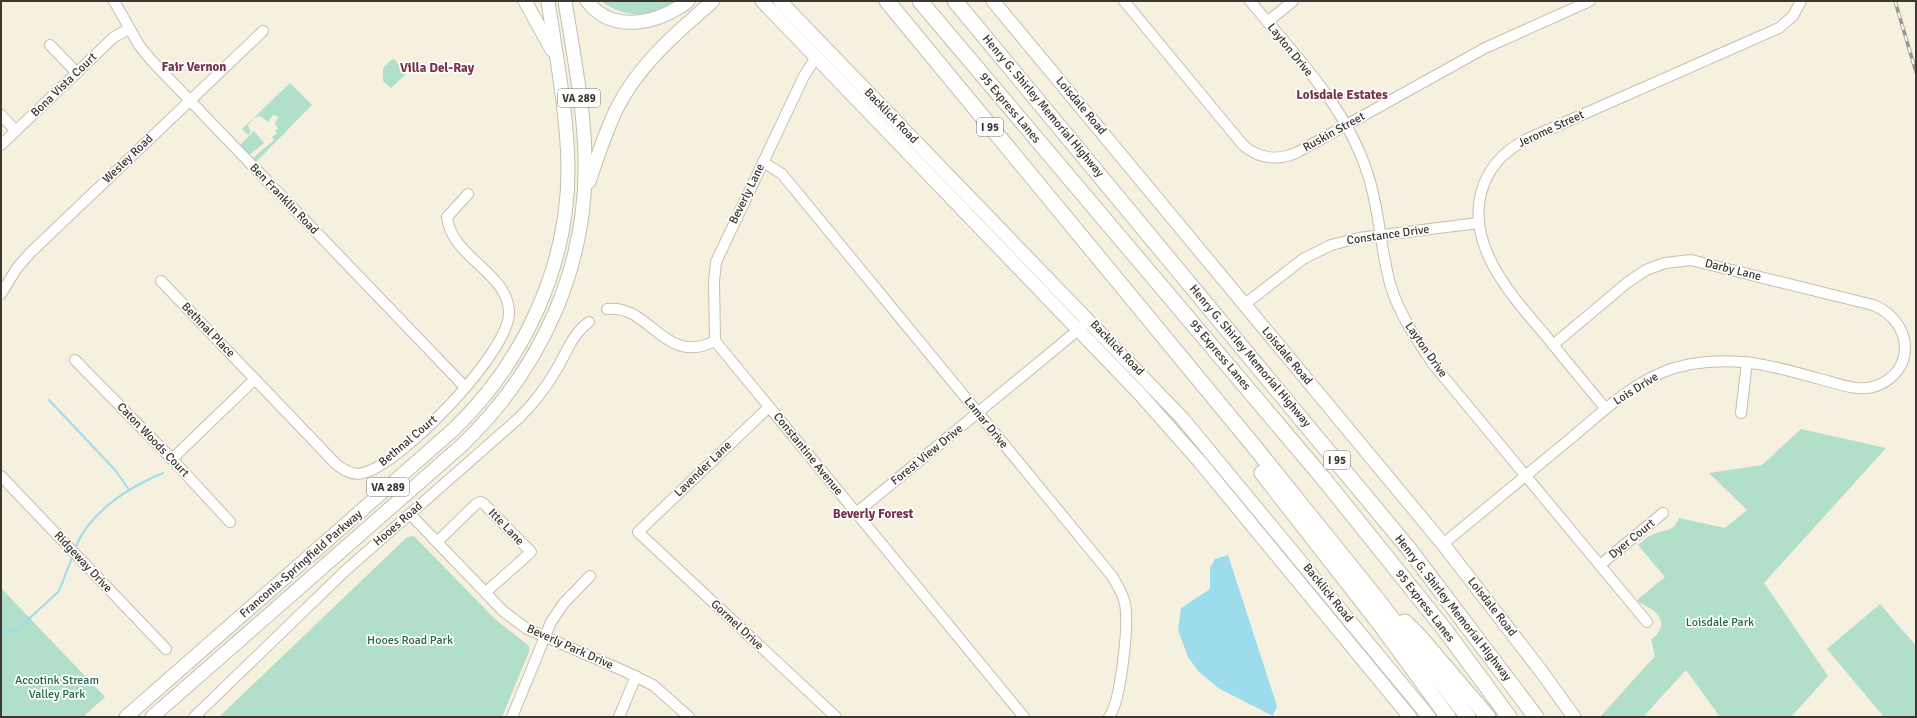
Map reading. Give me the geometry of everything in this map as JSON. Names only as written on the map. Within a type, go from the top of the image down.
[{"type":"highway","name":"I 95","points":[[887,1],[1124,288],[1373,594],[1468,717]]},
{"type":"highway","name":"95 Express Lanes","points":[[920,1],[1324,478],[1445,630],[1509,717]]},
{"type":"highway","points":[[924,1],[938,21]]},
{"type":"highway","name":"Henry G. Shirley Memorial Highway","points":[[955,1],[1385,519],[1488,652],[1536,717]]},
{"type":"highway","points":[[1124,288],[1170,358],[1277,491],[1383,628],[1448,717]]},
{"type":"highway","points":[[1373,594],[1420,637],[1488,717]]},
{"type":"main road","points":[[525,1],[556,59]]},
{"type":"main road","name":"Franconia-Springfield Parkway","points":[[126,717],[453,430],[488,393],[510,361],[529,328],[544,293],[556,257],[564,218],[568,180],[567,147],[548,1]]},
{"type":"main road","name":"Franconia-Springfield Parkway","points":[[152,717],[461,446],[496,409],[512,389],[534,355],[557,309],[575,253],[584,195],[585,168],[583,129],[565,1]]},
{"type":"main road","points":[[587,1],[606,16],[629,23],[648,21],[661,17],[688,1]]},
{"type":"main road","points":[[584,195],[607,130],[628,89],[659,50],[713,1]]},
{"type":"main road","name":"Backlick Road","points":[[762,1],[1140,394],[1200,462],[1410,717]]},
{"type":"main road","name":"Backlick Road","points":[[780,1],[1151,384],[1201,439],[1429,717]]},
{"type":"main road","name":"Loisdale Road","points":[[993,1],[1443,544],[1531,658],[1574,717]]},
{"type":"street","name":"Ben Franklin Road","points":[[114,1],[129,28],[151,60],[465,388]]},
{"type":"street","name":"Ruskin Street","points":[[1124,1],[1249,150],[1268,158],[1286,157],[1485,48],[1590,1]]},
{"type":"street","name":"Layton Drive","points":[[1250,1],[1325,93],[1346,125],[1359,150],[1368,174],[1376,204],[1391,287],[1401,312],[1413,335],[1433,364],[1647,622]]},
{"type":"street","points":[[1267,22],[1293,1]]},
{"type":"street","name":"Jerome Street","points":[[1606,409],[1513,296],[1498,274],[1484,244],[1478,223],[1479,201],[1483,186],[1493,166],[1509,150],[1527,139],[1779,28],[1793,16],[1801,1]]},
{"type":"street","name":"Bona Vista Court","points":[[1,145],[114,37],[129,28]]},
{"type":"street","name":"Wesley Road","points":[[1,294],[17,268],[30,253],[263,31]]},
{"type":"street","points":[[50,45],[77,73]]},
{"type":"street","name":"Beverly Lane","points":[[715,341],[714,281],[716,262],[804,76],[816,57]]},
{"type":"street","points":[[1,115],[16,131]]},
{"type":"street","name":"Lamar Drive","points":[[763,162],[782,174],[1112,576],[1121,592],[1125,606],[1126,628],[1116,700],[1109,717]]},
{"type":"street","name":"Bethnal Court","points":[[308,434],[343,470],[351,473],[363,473],[372,470],[388,460],[441,414],[482,367],[503,336],[510,312],[504,292],[456,240],[448,227],[447,217],[468,194]]},
{"type":"street","name":"Constance Drive","points":[[1245,304],[1291,268],[1316,252],[1347,240],[1478,223]]},
{"type":"street","name":"Darby Lane","points":[[1553,344],[1628,282],[1646,270],[1665,263],[1692,260],[1851,299],[1884,309],[1900,325],[1905,342],[1905,354]]},
{"type":"street","name":"Bethnal Place","points":[[161,280],[308,434]]},
{"type":"street","points":[[606,309],[620,308],[633,314],[661,336],[685,346],[702,347],[715,341]]},
{"type":"street","name":"Forest View Drive","points":[[856,513],[1079,330],[1089,320]]},
{"type":"street","name":"Hooes Road","points":[[194,717],[312,601],[500,436],[530,407],[556,372],[577,331],[589,322]]},
{"type":"street","name":"Constantine Avenue","points":[[715,341],[1024,717]]},
{"type":"street","name":"Lois Drive","points":[[1443,544],[1606,409],[1642,383],[1673,369],[1713,361],[1747,362],[1769,365],[1851,387],[1867,388],[1878,386],[1892,377],[1900,367],[1905,354]]},
{"type":"street","name":"Caton Woods Court","points":[[75,360],[172,459],[230,522]]},
{"type":"street","points":[[1741,413],[1747,362]]},
{"type":"street","points":[[172,459],[255,379]]},
{"type":"street","name":"Lavender Lane","points":[[638,532],[769,407]]},
{"type":"street","name":"Ridgeway Drive","points":[[1,476],[166,649]]},
{"type":"street","name":"Itte Lane","points":[[437,542],[476,504],[481,502],[531,552],[486,592]]},
{"type":"street","name":"Dyer Court","points":[[1600,565],[1663,513]]},
{"type":"street","name":"Beverly Park Drive","points":[[410,514],[516,622],[545,637],[636,676],[659,690],[689,717]]},
{"type":"street","name":"Gormel Drive","points":[[638,532],[836,717]]},
{"type":"street","points":[[512,717],[552,622],[564,603],[590,576]]},
{"type":"street","points":[[619,717],[636,676]]},
{"type":"green space","points":[[601,1],[676,1],[657,11],[638,14],[620,11]]},
{"type":"green space","points":[[394,59],[407,73],[391,88],[383,81],[383,68]]},
{"type":"green space","points":[[290,83],[312,105],[255,163],[252,160],[254,157],[274,140],[272,137],[277,133],[275,131],[278,128],[275,124],[278,117],[273,115],[268,122],[260,116],[254,118],[248,126],[251,132],[248,135],[242,129]]},
{"type":"green space","points":[[254,131],[264,143],[248,156],[240,145]]},
{"type":"green space","name":"Loisdale Park","points":[[1801,429],[1886,448],[1764,583],[1828,676],[1791,717],[1720,717],[1686,670],[1643,717],[1600,717],[1655,656],[1651,639],[1657,634],[1661,627],[1659,616],[1637,600],[1665,577],[1638,545],[1658,532],[1671,529],[1679,518],[1725,528],[1747,510],[1709,473],[1762,465]]},
{"type":"green space","name":"Hooes Road Park","points":[[414,536],[495,619],[529,646],[529,652],[502,717],[219,717],[405,539]]},
{"type":"green space","name":"Accotink Stream Valley Park","points":[[1,588],[105,697],[83,717],[1,717]]},
{"type":"green space","points":[[1880,604],[1916,646],[1916,717],[1884,717],[1827,649]]},
{"type":"water","points":[[1228,555],[1277,706],[1273,716],[1220,689],[1199,672],[1188,657],[1178,630],[1181,608],[1210,589],[1210,568],[1215,559]]},
{"type":"waterway","points":[[49,400],[116,471],[129,490]]},
{"type":"waterway","points":[[76,546],[83,533],[101,511],[137,485],[163,473]]},
{"type":"waterway","points":[[1,630],[17,630],[59,591],[72,558]]},
{"type":"railway","points":[[1895,1],[1916,72]]},
{"type":"district","name":"Fair Vernon","points":[[194,67]]},
{"type":"district","name":"Villa Del-Ray","points":[[437,68]]},
{"type":"district","name":"Loisdale Estates","points":[[1342,95]]},
{"type":"district","name":"Beverly Forest","points":[[873,514]]}]
